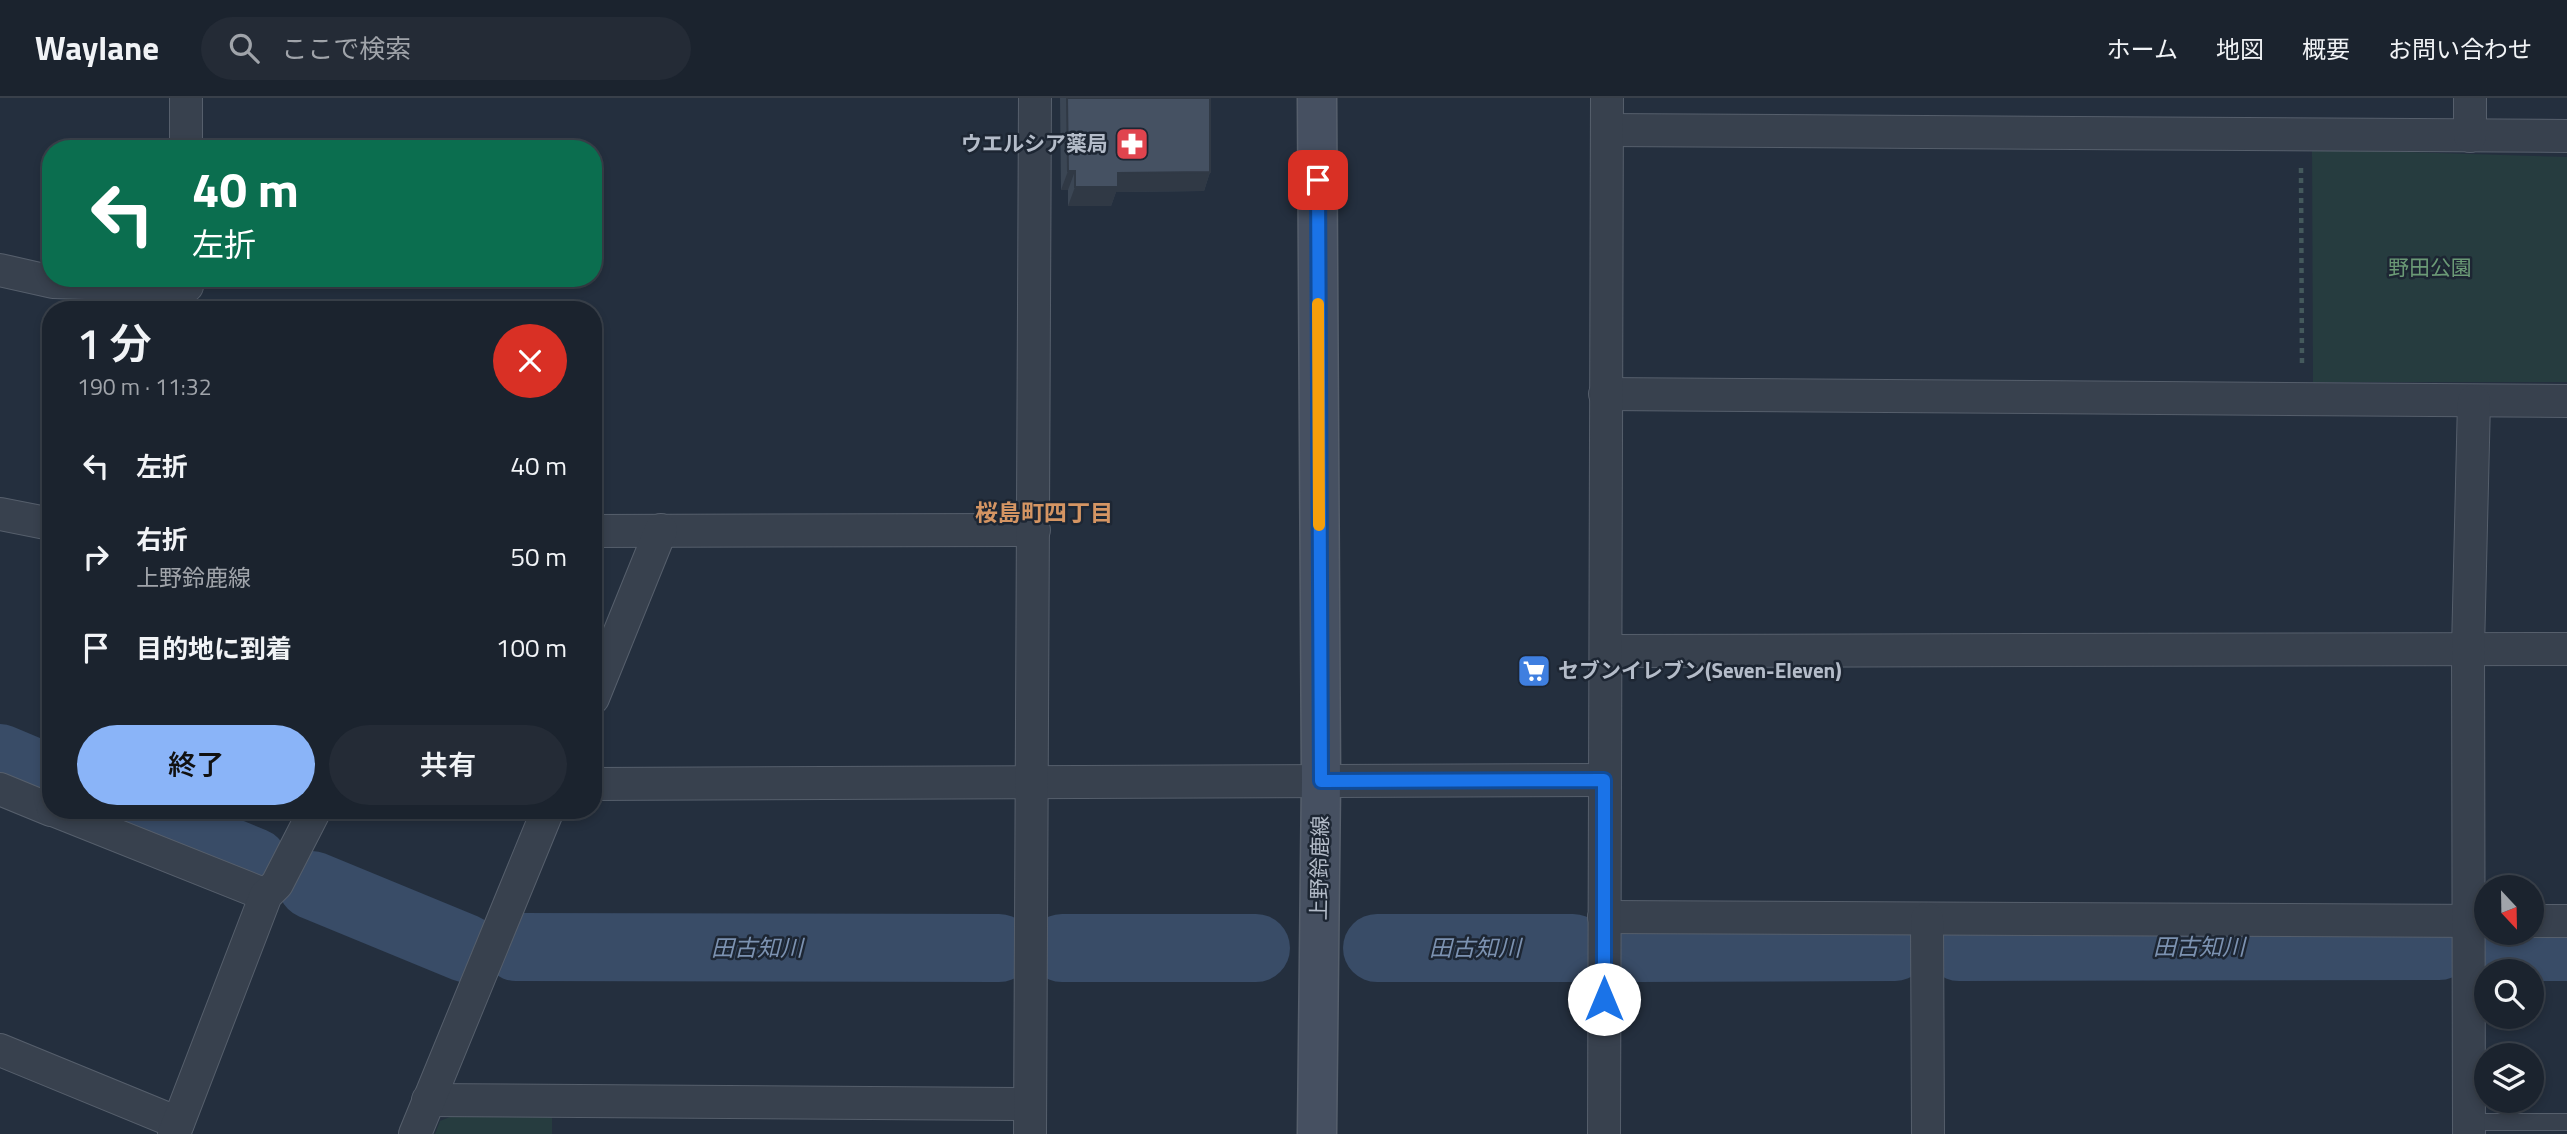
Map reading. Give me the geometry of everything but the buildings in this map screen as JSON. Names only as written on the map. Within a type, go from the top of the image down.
[{"type":"main road","name":"上野鈴鹿線","points":[[1317,98],[1321,781],[1317,1134]]},
{"type":"street","points":[[186,98],[186,140]]},
{"type":"street","points":[[428,1100],[1030,1119],[1035,98]]},
{"type":"street","points":[[1604,1134],[1607,98]]},
{"type":"street","points":[[2470,98],[2470,136]]},
{"type":"street","points":[[1607,131],[2567,136]]},
{"type":"street","points":[[0,270],[42,280]]},
{"type":"street","points":[[127,287],[187,291]]},
{"type":"street","points":[[1605,394],[2567,401]]},
{"type":"street","points":[[2474,401],[2468,649],[2477,875]]},
{"type":"street","points":[[0,514],[42,522]]},
{"type":"street","points":[[602,676],[661,530]]},
{"type":"street","points":[[602,531],[1034,530]]},
{"type":"street","points":[[1607,651],[2567,649]]},
{"type":"street","points":[[602,784],[1604,780]]},
{"type":"street","points":[[0,789],[42,805]]},
{"type":"street","points":[[76,819],[266,895]]},
{"type":"street","points":[[0,1050],[176,1128],[266,895],[277,884],[310,819]]},
{"type":"street","points":[[415,1134],[544,819]]},
{"type":"street","points":[[1604,918],[2474,921]]},
{"type":"street","points":[[1927,919],[1928,1134]]},
{"type":"street","points":[[2544,921],[2567,921]]},
{"type":"street","points":[[2469,1128],[2478,945]]},
{"type":"lane","points":[[2469,1128],[2567,1122]]},
{"type":"path","points":[[2301,136],[2302,398]]},
{"type":"green space","name":"野田公園","points":[[2312,149],[2567,157],[2567,382],[2313,382]]},
{"type":"green space","points":[[552,1116],[552,1134],[435,1134],[440,1121],[450,1117]]},
{"type":"waterway","name":"田古知川","points":[[0,758],[31,771]]},
{"type":"waterway","name":"田古知川","points":[[148,819],[254,862]]},
{"type":"waterway","name":"田古知川","points":[[312,885],[465,948]]},
{"type":"waterway","name":"田古知川","points":[[1959,947],[2439,946]]},
{"type":"waterway","name":"田古知川","points":[[516,947],[999,948]]},
{"type":"waterway","name":"田古知川","points":[[1636,948],[1895,947]]},
{"type":"waterway","name":"田古知川","points":[[2502,947],[2567,947]]},
{"type":"waterway","name":"田古知川","points":[[1062,948],[1256,948]]},
{"type":"waterway","name":"田古知川","points":[[1377,948],[1573,948]]},
{"type":"slow traffic","points":[[1318,304],[1319,525]]},
{"type":"place","name":"ウエルシア薬局","points":[[1132,144]]},
{"type":"place","name":"セブンイレブン(Seven-Eleven)","points":[[1534,671]]},
{"type":"district","name":"桜島町四丁目","points":[[1044,513]]},
{"type":"route","points":[[1318,180],[1321,781],[1604,780],[1604,999]]}]
